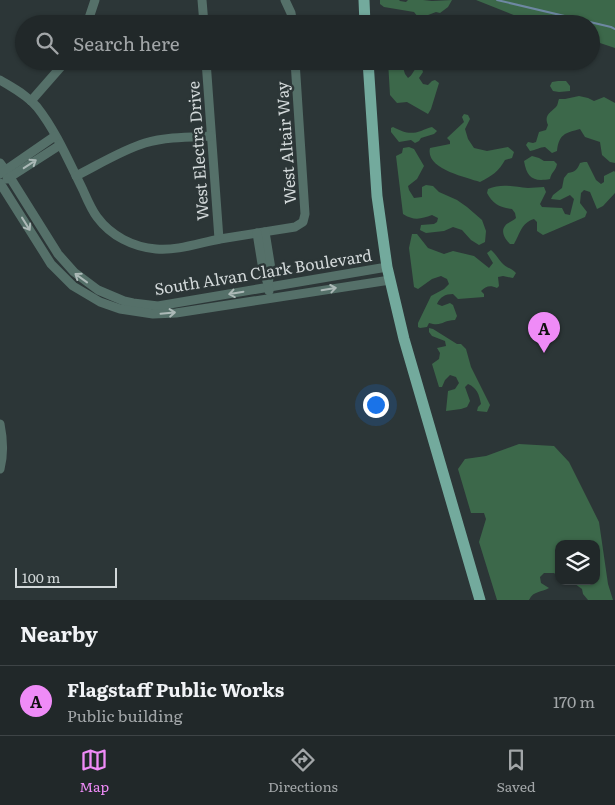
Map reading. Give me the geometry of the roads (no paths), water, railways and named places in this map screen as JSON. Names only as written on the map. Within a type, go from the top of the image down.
[{"type":"main road","points":[[364,0],[365,15]]},
{"type":"main road","points":[[369,70],[378,196],[387,266],[404,339],[480,600]]},
{"type":"street","points":[[90,15],[96,0]]},
{"type":"street","points":[[202,0],[203,15]]},
{"type":"street","points":[[285,0],[291,15]]},
{"type":"street","points":[[31,101],[58,70]]},
{"type":"street","name":"West Electra Drive","points":[[207,70],[218,239]]},
{"type":"street","name":"West Altair Way","points":[[261,232],[295,227],[305,220],[296,70]]},
{"type":"street","points":[[0,80],[31,101],[45,118],[92,208],[101,222],[120,238],[146,248],[163,249],[261,232],[263,270],[270,298]]},
{"type":"street","points":[[0,183],[4,171],[55,136]]},
{"type":"street","points":[[76,176],[134,147],[147,143],[211,136]]},
{"type":"street","points":[[4,171],[60,145]]},
{"type":"street","name":"South Alvan Clark Boulevard","points":[[4,171],[58,254],[74,272],[98,290],[133,303],[158,306],[268,285],[387,266]]},
{"type":"street","name":"South Alvan Clark Boulevard","points":[[0,183],[51,264],[72,286],[100,302],[120,309],[153,314],[176,312],[390,280]]},
{"type":"street","points":[[0,424],[3,441],[0,469]]},
{"type":"waterway","points":[[497,0],[560,15]]},
{"type":"waterway","points":[[600,24],[615,29]]},
{"type":"place","name":"Flagstaff Public Works","points":[[544,353]]}]
